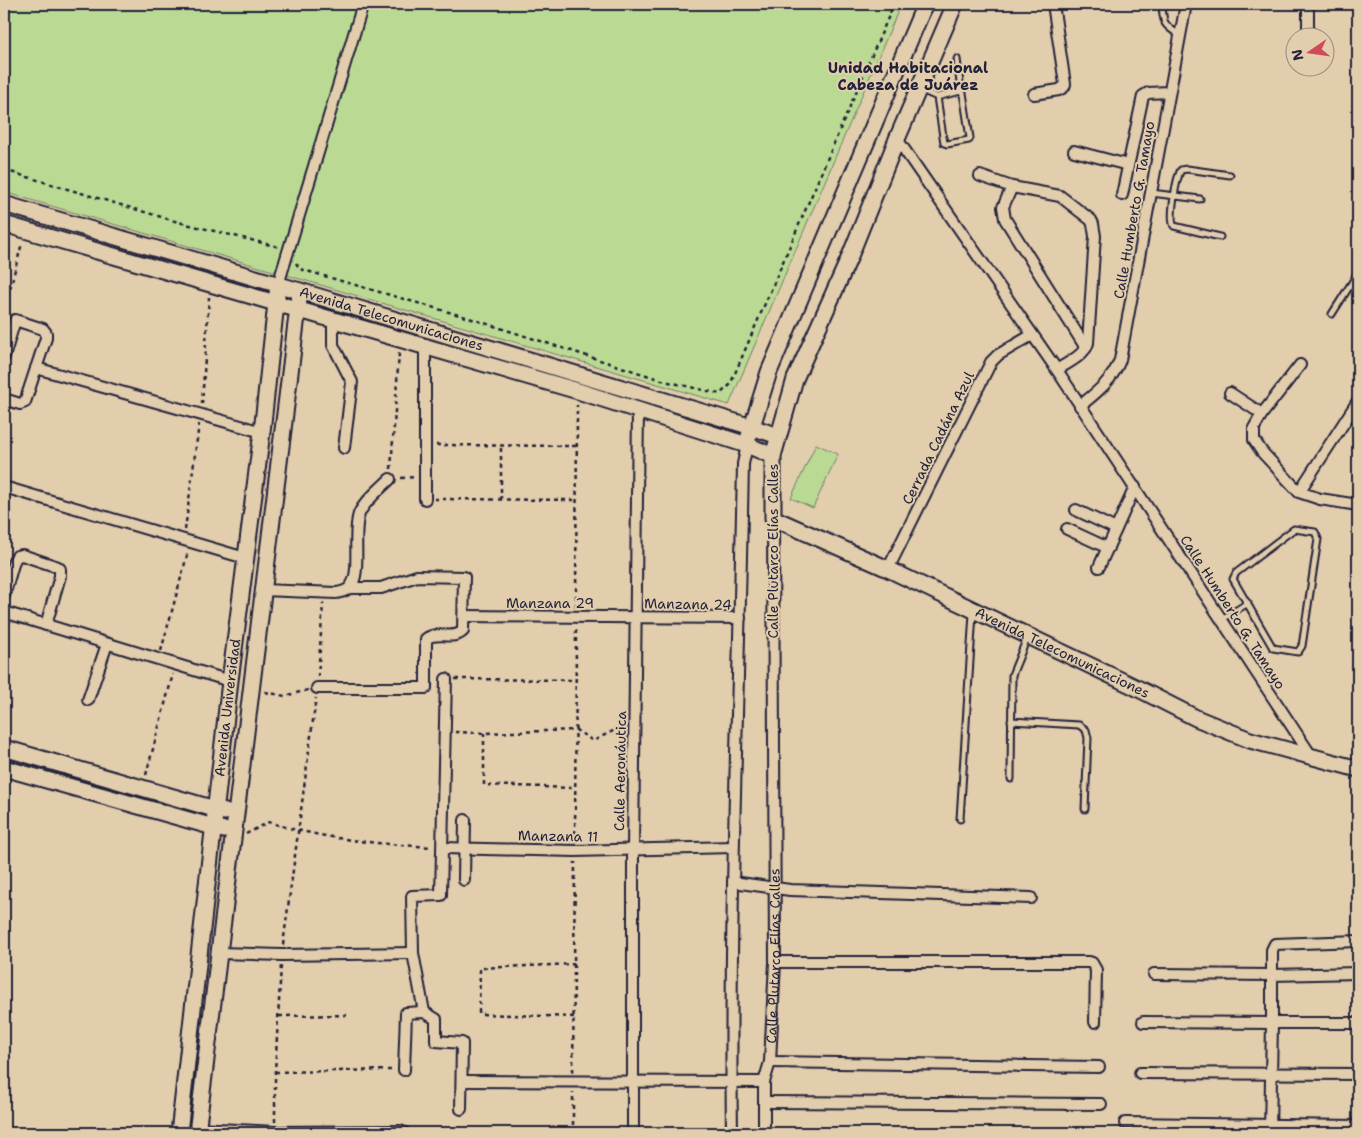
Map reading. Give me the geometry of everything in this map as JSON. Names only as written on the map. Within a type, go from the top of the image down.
[{"type":"street","points":[[278,285],[363,4]]},
{"type":"street","points":[[732,1133],[733,847],[743,464],[769,372],[925,4]]},
{"type":"street","name":"Calle Plutarco Elías Calles","points":[[764,1133],[764,1082],[770,1062],[775,962],[773,456],[795,380],[848,261],[897,139],[955,4]]},
{"type":"street","points":[[1034,94],[1060,90],[1065,84],[1053,4]]},
{"type":"street","name":"Calle Humberto G. Tamayo","points":[[1080,406],[1108,382],[1116,372],[1120,360],[1186,4]]},
{"type":"street","points":[[1308,4],[1308,28]]},
{"type":"street","points":[[1122,196],[1142,96],[1148,93],[1169,92]]},
{"type":"street","name":"Calle Humberto G. Tamayo","points":[[897,139],[1057,370],[1313,758]]},
{"type":"street","points":[[1074,151],[1128,165]]},
{"type":"street","points":[[980,176],[1012,187],[1060,196],[1088,216],[1093,224],[1095,236],[1088,343],[1086,348],[1057,370]]},
{"type":"street","points":[[1012,187],[1003,207],[1005,219],[1086,348]]},
{"type":"street","name":"Avenida Telecomunicaciones","points":[[4,204],[300,291],[778,436]]},
{"type":"street","name":"Avenida Telecomunicaciones","points":[[4,224],[297,311],[578,391],[747,445],[773,456]]},
{"type":"street","name":"Avenida Universidad","points":[[179,1133],[230,681],[262,432],[278,285]]},
{"type":"street","name":"Avenida Universidad","points":[[197,1131],[300,291]]},
{"type":"street","points":[[4,357],[15,320],[43,330],[46,335],[25,402],[20,404],[4,399]]},
{"type":"street","points":[[334,320],[333,345],[352,382],[344,448]]},
{"type":"street","name":"Cerrada Cadána Azul","points":[[888,569],[991,362],[998,355],[1032,335]]},
{"type":"street","points":[[425,347],[425,499]]},
{"type":"street","points":[[1300,365],[1262,414],[1254,428],[1254,440],[1262,452],[1300,492],[1320,499],[1358,505]]},
{"type":"street","points":[[36,368],[262,432]]},
{"type":"street","points":[[1230,393],[1262,414]]},
{"type":"street","points":[[1300,492],[1358,401]]},
{"type":"street","name":"Calle Aeronáutica","points":[[633,1133],[633,850],[638,410]]},
{"type":"street","points":[[263,590],[344,592],[350,588],[356,573],[356,522],[360,511],[390,479]]},
{"type":"street","points":[[4,487],[245,558]]},
{"type":"street","points":[[1099,567],[1135,487]]},
{"type":"street","points":[[1076,510],[1116,529]]},
{"type":"street","name":"Avenida Telecomunicaciones","points":[[773,518],[888,569],[1196,718],[1250,740],[1358,769]]},
{"type":"street","points":[[1067,529],[1108,548]]},
{"type":"street","points":[[4,596],[17,556],[22,555],[58,567],[60,569],[60,576],[46,625]]},
{"type":"street","points":[[318,688],[426,688],[426,639],[432,635],[460,634],[464,628],[464,578],[417,576],[381,588],[350,588]]},
{"type":"street","points":[[4,612],[230,681]]},
{"type":"street","name":"Manzana 29","points":[[464,616],[635,617]]},
{"type":"street","name":"Manzana 24","points":[[635,617],[740,618]]},
{"type":"street","points":[[88,700],[107,644]]},
{"type":"street","points":[[424,1012],[413,953],[412,896],[441,895],[446,679]]},
{"type":"street","points":[[4,748],[236,815]]},
{"type":"street","points":[[4,768],[234,833]]},
{"type":"street","points":[[464,880],[465,820]]},
{"type":"street","name":"Manzana 11","points":[[443,848],[575,851],[733,847]]},
{"type":"street","points":[[733,882],[790,890],[1031,898]]},
{"type":"street","points":[[1270,1129],[1272,950],[1275,944],[1358,941]]},
{"type":"street","points":[[219,953],[282,955],[413,953]]},
{"type":"street","points":[[775,962],[1089,962],[1092,963],[1096,970],[1095,1022]]},
{"type":"street","points":[[1154,974],[1272,975],[1358,973]]},
{"type":"street","points":[[404,1070],[406,1013],[424,1012],[436,1019],[436,1041],[462,1042],[461,1108]]},
{"type":"street","points":[[1143,1022],[1358,1023]]},
{"type":"street","points":[[770,1062],[1099,1067]]},
{"type":"street","points":[[1140,1073],[1358,1074]]},
{"type":"street","points":[[462,1081],[764,1082]]},
{"type":"street","points":[[764,1102],[1101,1104]]},
{"type":"street","points":[[1126,1123],[1270,1129],[1358,1126]]},
{"type":"street","points":[[197,1131],[400,1131],[405,1133]]},
{"type":"lane","points":[[1162,4],[1164,25],[1180,35]]},
{"type":"lane","points":[[937,97],[944,143],[969,140],[957,59]]},
{"type":"lane","points":[[918,89],[937,97],[961,91]]},
{"type":"lane","points":[[1220,237],[1174,226],[1172,219],[1175,196],[1181,170],[1187,169],[1230,175]]},
{"type":"lane","points":[[1151,193],[1200,199]]},
{"type":"lane","points":[[1332,314],[1358,273]]},
{"type":"lane","points":[[1294,529],[1315,532],[1318,539],[1301,650],[1294,652],[1273,648],[1248,603],[1234,583],[1233,579],[1236,573],[1294,529]]},
{"type":"lane","points":[[1222,619],[1248,603]]},
{"type":"lane","points":[[960,819],[973,610]]},
{"type":"lane","points":[[1011,780],[1012,675],[1028,636]]},
{"type":"lane","points":[[1011,720],[1079,725],[1086,730],[1088,738],[1085,809]]},
{"type":"path","points":[[4,170],[178,222],[288,250],[300,269],[466,317],[665,381],[720,394],[730,385],[894,4]]},
{"type":"path","points":[[4,312],[26,230]]},
{"type":"path","points":[[159,659],[190,545],[184,540],[201,415],[210,285]]},
{"type":"path","points":[[400,339],[390,479],[425,476]]},
{"type":"path","points":[[573,1133],[578,391]]},
{"type":"path","points":[[424,445],[577,446]]},
{"type":"path","points":[[501,445],[501,500]]},
{"type":"path","points":[[425,499],[577,500]]},
{"type":"path","points":[[275,1132],[275,1072],[282,955],[290,904],[297,831],[318,688],[324,592]]},
{"type":"path","points":[[142,789],[176,665]]},
{"type":"path","points":[[446,679],[575,680]]},
{"type":"path","points":[[251,690],[285,696],[318,688]]},
{"type":"path","points":[[444,732],[484,733],[576,730],[593,741],[634,720]]},
{"type":"path","points":[[484,733],[484,785],[574,788]]},
{"type":"path","points":[[234,833],[247,834],[269,822],[297,831],[387,844],[443,848]]},
{"type":"path","points":[[574,1017],[479,1014],[480,968],[575,964]]},
{"type":"path","points":[[278,1016],[349,1015]]},
{"type":"path","points":[[275,1072],[404,1070]]},
{"type":"green space","points":[[4,4],[901,4],[729,405],[4,192]]},
{"type":"green space","points":[[816,444],[838,454],[813,508],[791,498]]},
{"type":"district","name":"Unidad Habitacional Cabeza de Juárez","points":[[908,76]]}]
